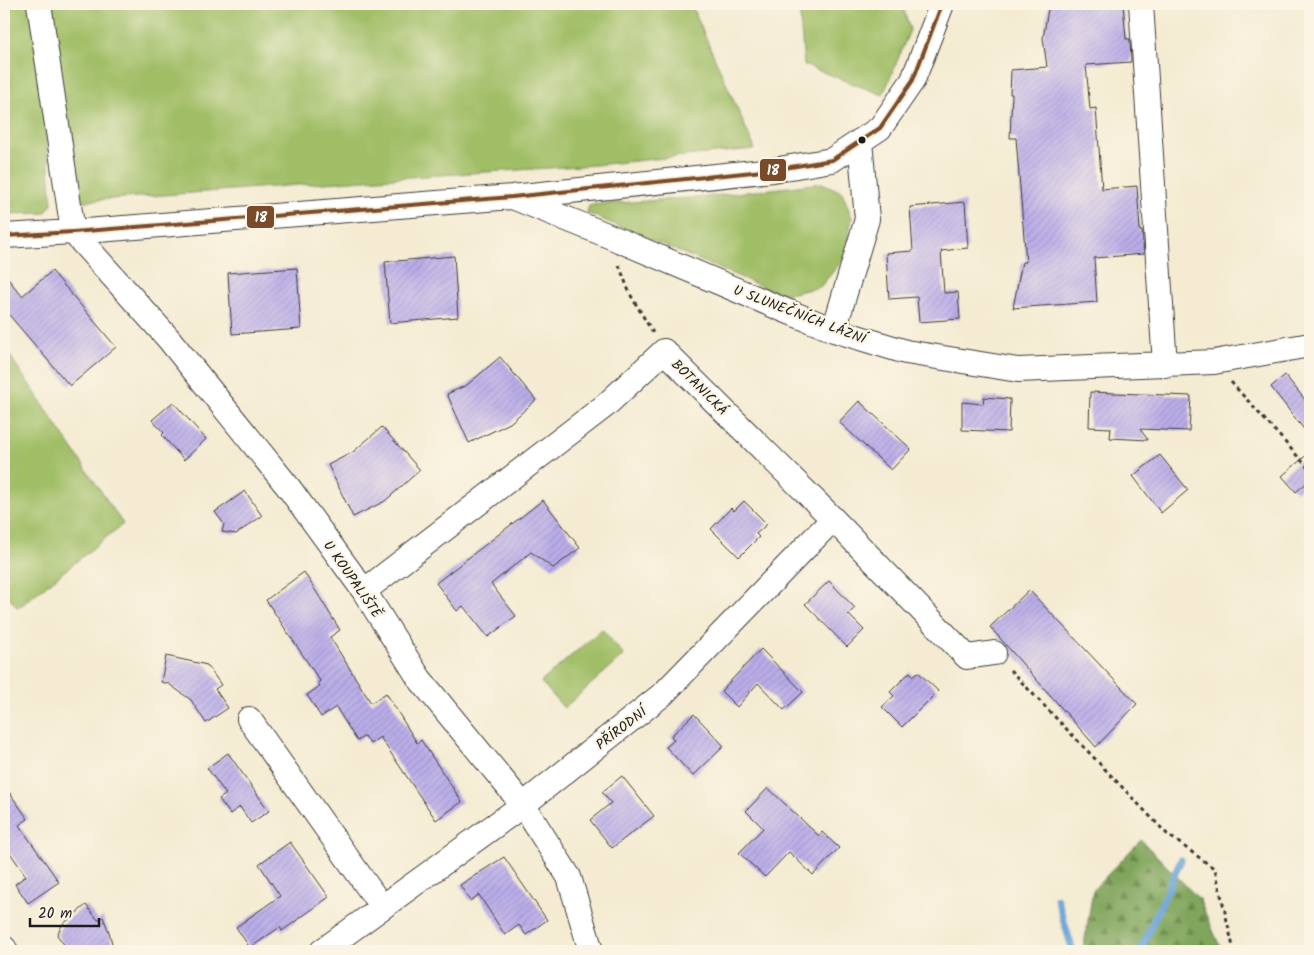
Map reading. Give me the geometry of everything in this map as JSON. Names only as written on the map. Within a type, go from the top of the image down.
[{"type":"street","points":[[39,4],[73,232]]},
{"type":"street","points":[[4,236],[512,197],[773,170],[832,160],[880,128],[913,80],[942,4]]},
{"type":"street","points":[[1141,4],[1165,365]]},
{"type":"street","points":[[834,330],[867,219],[860,141]]},
{"type":"street","name":"U SLUNEČNÍCH LÁZNÍ","points":[[512,197],[834,330],[906,352],[1018,370],[1214,362],[1310,345]]},
{"type":"street","name":"U KOUPALIŠTĚ","points":[[73,232],[168,338],[289,488],[364,591],[419,678],[523,805],[569,877],[591,951]]},
{"type":"street","name":"BOTANICKÁ","points":[[364,591],[606,405],[664,351],[834,519],[967,656],[994,653]]},
{"type":"street","name":"PŘÍRODNÍ","points":[[322,951],[523,805],[663,694],[834,519]]},
{"type":"street","points":[[248,719],[382,907]]},
{"type":"path","points":[[609,236],[630,294],[664,351]]},
{"type":"path","points":[[1214,362],[1310,470]]},
{"type":"path","points":[[994,653],[1166,834],[1215,869],[1234,951]]},
{"type":"green space","points":[[4,4],[35,4],[52,204],[45,213],[4,214]]},
{"type":"green space","points":[[45,4],[691,4],[755,149],[595,165],[71,202]]},
{"type":"green space","points":[[799,4],[902,4],[910,30],[883,95],[804,65]]},
{"type":"green space","points":[[822,183],[842,192],[852,218],[843,260],[820,287],[788,294],[773,291],[587,213],[589,205],[705,197]]},
{"type":"green space","points":[[4,347],[123,524],[18,608],[4,591]]},
{"type":"green space","points":[[602,629],[624,655],[564,708],[541,682]]},
{"type":"green space","points":[[1141,840],[1199,899],[1222,951],[1083,951],[1093,890]]},
{"type":"building","points":[[1049,4],[1123,4],[1126,39],[1130,39],[1131,62],[1086,65],[1090,109],[1096,108],[1102,189],[1137,186],[1140,231],[1142,231],[1144,254],[1094,258],[1097,302],[1013,308],[1022,262],[1026,262],[1016,138],[1010,138],[1011,70],[1047,67],[1043,38]]},
{"type":"building","points":[[965,202],[968,248],[941,251],[944,293],[958,292],[960,319],[919,322],[917,297],[889,299],[886,253],[913,251],[910,207]]},
{"type":"building","points":[[454,256],[458,317],[390,323],[385,262]]},
{"type":"building","points":[[297,268],[301,329],[232,334],[228,273]]},
{"type":"building","points":[[52,271],[116,347],[70,386],[4,309],[4,274],[22,296]]},
{"type":"building","points":[[500,357],[536,400],[510,423],[469,443],[447,394],[467,385]]},
{"type":"building","points":[[1285,375],[1310,406],[1310,437],[1271,387]]},
{"type":"building","points":[[1090,392],[1191,396],[1189,431],[1140,429],[1148,440],[1110,438],[1111,428],[1089,427]]},
{"type":"building","points":[[984,397],[1010,399],[1009,432],[962,430],[962,402],[983,404]]},
{"type":"building","points":[[859,401],[911,449],[891,470],[839,422]]},
{"type":"building","points":[[173,402],[206,439],[184,460],[162,435],[164,433],[152,420]]},
{"type":"building","points":[[382,427],[420,470],[385,501],[353,517],[328,465],[353,452]]},
{"type":"building","points":[[1310,452],[1310,480],[1296,492],[1282,476]]},
{"type":"building","points":[[1160,455],[1188,490],[1161,513],[1133,476]]},
{"type":"building","points":[[245,491],[262,516],[236,534],[222,532],[224,524],[215,512]]},
{"type":"building","points":[[543,500],[580,548],[553,568],[531,552],[491,584],[516,616],[488,637],[463,606],[457,611],[436,583]]},
{"type":"building","points":[[744,501],[767,524],[756,534],[759,537],[739,557],[711,529],[731,508],[734,511]]},
{"type":"building","points":[[304,572],[340,630],[330,637],[371,703],[386,693],[417,743],[421,740],[462,802],[436,820],[380,737],[370,744],[365,736],[357,741],[336,707],[321,717],[307,695],[320,686],[318,683],[320,681],[266,600]]},
{"type":"building","points":[[829,581],[855,608],[848,614],[864,630],[847,647],[805,604]]},
{"type":"building","points":[[1029,590],[1137,704],[1096,747],[990,627]]},
{"type":"building","points":[[761,649],[803,692],[784,710],[758,683],[737,707],[721,691]]},
{"type":"building","points":[[166,656],[207,665],[221,685],[215,689],[228,708],[206,723],[191,700],[169,684],[161,682]]},
{"type":"building","points":[[910,672],[913,676],[918,672],[938,691],[902,727],[882,707],[894,696],[890,692]]},
{"type":"building","points":[[694,714],[724,746],[693,776],[666,747],[674,740],[671,736]]},
{"type":"building","points":[[228,753],[269,811],[251,823],[240,807],[230,814],[219,799],[226,794],[207,768]]},
{"type":"building","points":[[622,776],[654,816],[612,848],[590,820],[611,803],[602,792]]},
{"type":"building","points":[[4,785],[28,819],[19,825],[59,882],[28,903],[15,884],[26,876],[4,844]]},
{"type":"building","points":[[768,788],[819,836],[822,832],[839,848],[813,875],[789,852],[765,877],[739,853],[763,828],[746,811]]},
{"type":"building","points":[[290,842],[329,897],[282,931],[280,927],[250,948],[236,927],[280,896],[259,864]]},
{"type":"building","points":[[504,857],[547,920],[526,935],[519,925],[505,935],[479,895],[470,901],[460,885]]},
{"type":"building","points":[[86,905],[98,920],[103,917],[114,951],[69,951],[57,935],[62,925]]},
{"type":"waterway","points":[[1140,951],[1181,860]]},
{"type":"waterway","points":[[1057,899],[1073,951]]},
{"type":"transit line","name":"18","points":[[4,236],[512,197],[773,170],[832,160],[880,128],[913,80],[942,4]]}]
